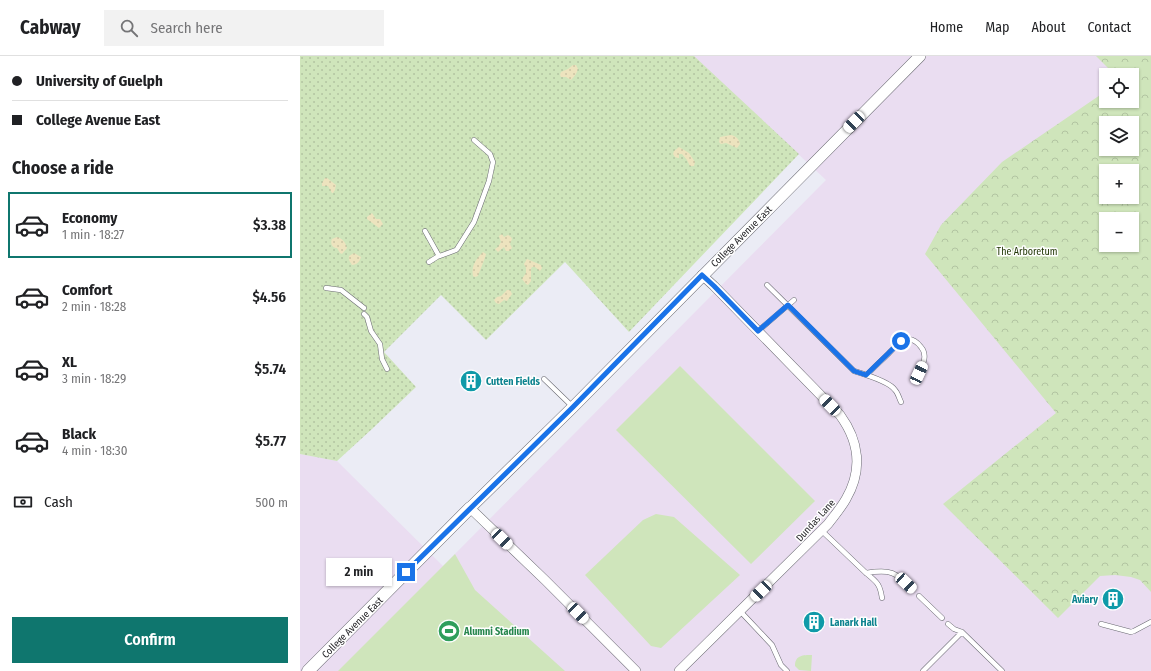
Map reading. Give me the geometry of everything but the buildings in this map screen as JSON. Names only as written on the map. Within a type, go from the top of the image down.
[{"type":"main road","name":"College Avenue East","points":[[308,671],[470,508]]},
{"type":"street","name":"College Avenue East","points":[[470,508],[573,407],[920,56]]},
{"type":"street","name":"Dundas Lane","points":[[679,671],[822,531],[847,499],[856,474],[857,466],[854,440],[851,432],[840,415],[702,275]]},
{"type":"street","points":[[470,508],[636,671]]},
{"type":"lane","points":[[429,262],[439,256],[456,250],[474,222],[489,181],[493,162],[490,154],[474,140]]},
{"type":"lane","points":[[425,231],[439,256]]},
{"type":"lane","points":[[767,285],[854,371],[892,386],[900,402]]},
{"type":"lane","points":[[326,288],[341,290],[364,308]]},
{"type":"lane","points":[[758,331],[794,300]]},
{"type":"lane","points":[[364,314],[367,317],[371,331],[380,344],[382,359],[387,369]]},
{"type":"lane","points":[[866,375],[895,346],[901,341],[907,339],[913,340],[923,348],[925,361],[919,373]]},
{"type":"lane","points":[[544,379],[573,407]]},
{"type":"lane","points":[[822,531],[866,574],[877,582],[880,586],[882,598]]},
{"type":"lane","points":[[866,574],[877,571],[888,571],[900,577],[913,589]]},
{"type":"lane","points":[[919,596],[942,618]]},
{"type":"lane","points":[[740,611],[772,645],[781,665],[787,671]]},
{"type":"lane","points":[[1101,624],[1131,632],[1151,622]]},
{"type":"lane","points":[[948,624],[954,629],[962,632],[1002,671]]},
{"type":"lane","points":[[923,671],[962,632]]},
{"type":"shaded area","points":[[693,56],[1151,56],[1151,671],[300,671],[300,454],[337,461],[443,566],[826,180]]},
{"type":"green space","points":[[300,56],[694,56],[799,154],[629,332],[565,262],[486,340],[441,295],[384,352],[416,387],[337,461],[300,454]]},
{"type":"green space","name":"The Arboretum","points":[[1096,56],[1151,56],[1151,592],[1140,580],[1131,577],[1115,575],[1100,576],[1058,618],[943,504],[1056,413],[925,254],[941,225],[1002,162],[1099,96],[1099,108],[1139,108],[1139,68],[1108,68]]},
{"type":"green space","points":[[680,366],[815,501],[751,564],[616,430]]},
{"type":"green space","points":[[656,514],[674,517],[740,575],[661,648],[651,646],[585,575],[643,520]]},
{"type":"green space","name":"Alumni Stadium","points":[[455,554],[475,590],[565,671],[338,671]]},
{"type":"green space","points":[[812,655],[811,671],[799,670],[795,666],[796,660],[800,656]]},
{"type":"sand","points":[[573,65],[576,65],[578,69],[571,80],[566,77],[561,77],[561,72]]},
{"type":"sand","points":[[731,135],[736,137],[739,141],[740,144],[737,148],[726,143],[721,144],[719,142],[720,137]]},
{"type":"sand","points":[[679,147],[689,153],[695,162],[694,166],[690,166],[682,154],[679,154],[679,158],[675,157],[673,154],[674,151]]},
{"type":"sand","points":[[325,178],[336,185],[333,193],[328,186],[322,186]]},
{"type":"sand","points":[[372,213],[376,219],[380,219],[383,224],[379,228],[367,219],[367,217]]},
{"type":"sand","points":[[502,234],[504,237],[508,235],[511,237],[512,239],[510,244],[512,248],[509,251],[506,251],[504,247],[498,252],[495,249],[501,242],[499,236]]},
{"type":"sand","points":[[337,237],[345,243],[347,248],[342,254],[331,244],[332,239]]},
{"type":"sand","points":[[483,252],[486,254],[478,276],[475,277],[473,276],[473,266]]},
{"type":"sand","points":[[354,253],[361,257],[358,262],[352,265],[349,260],[349,256]]},
{"type":"sand","points":[[527,259],[541,265],[542,268],[540,271],[535,267],[532,267],[531,281],[528,285],[522,279],[526,273],[524,264]]},
{"type":"sand","points":[[507,290],[510,290],[512,294],[507,301],[504,300],[499,304],[496,303],[494,300]]},
{"type":"place","name":"Cutten Fields","points":[[471,381]]},
{"type":"place","name":"Aviary","points":[[1113,599]]},
{"type":"place","name":"Lanark Hall","points":[[814,622]]},
{"type":"place","name":"Alumni Stadium","points":[[449,631]]},
{"type":"route","points":[[406,572],[573,407],[702,275],[758,331],[788,305],[854,371],[866,375],[901,341]]}]
